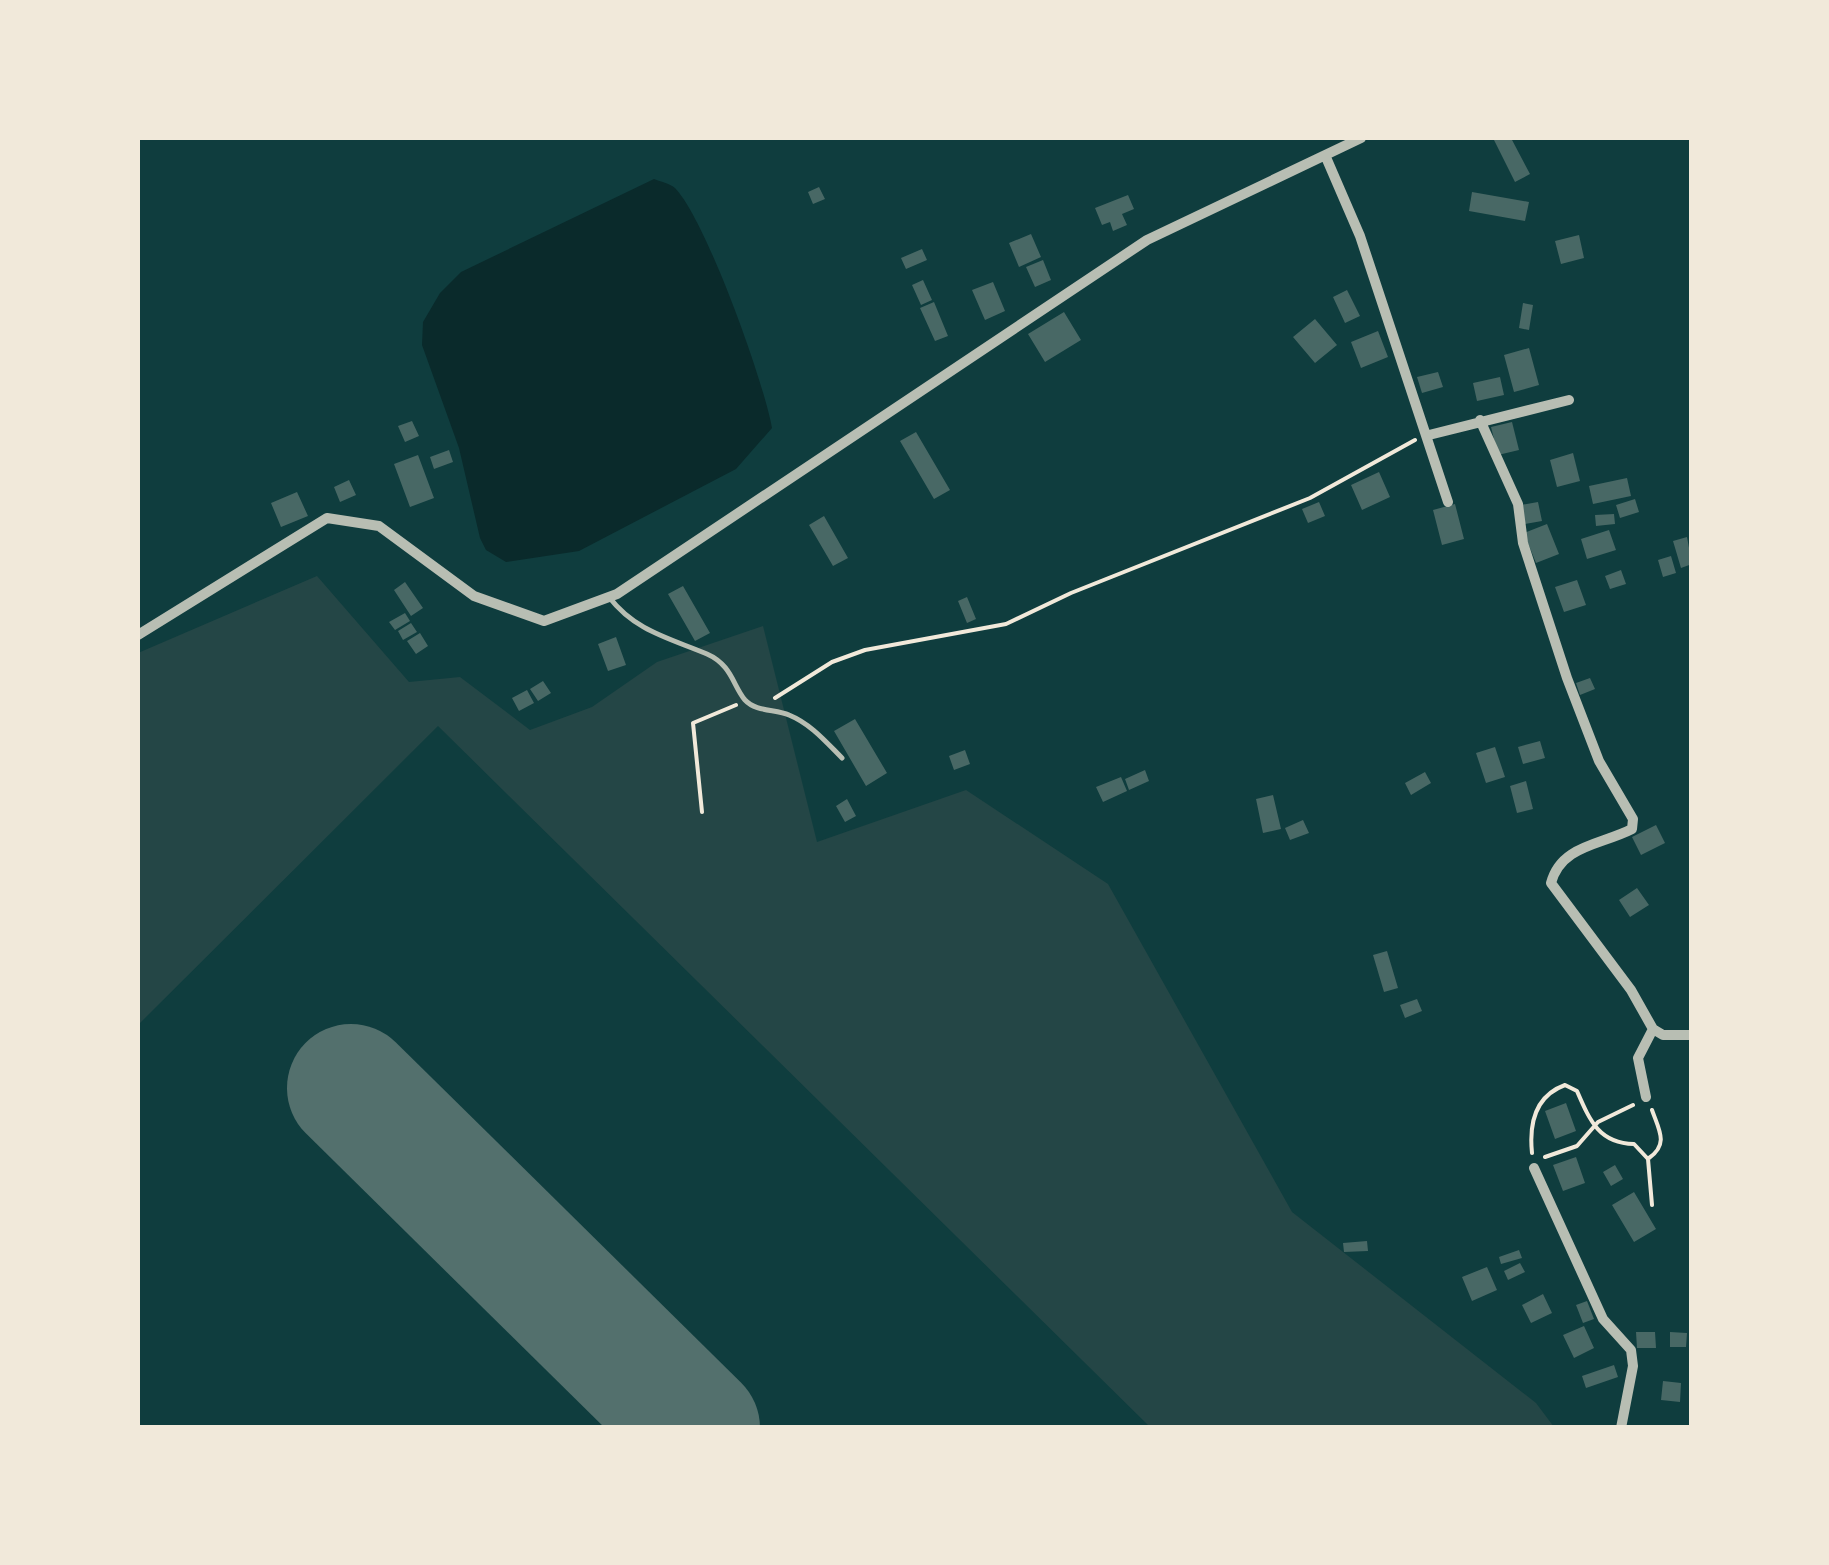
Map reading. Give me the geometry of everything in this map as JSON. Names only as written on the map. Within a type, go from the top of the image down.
[{"type":"street","points":[[138,635],[326,518],[379,526],[474,596],[544,621],[609,597],[1147,240],[1361,138]]},
{"type":"street","points":[[1325,155],[1360,236],[1370,279],[1429,435],[1448,502]]},
{"type":"street","points":[[1429,435],[1570,400]]},
{"type":"street","points":[[1480,420],[1518,504],[1523,543],[1566,678],[1598,761],[1633,820],[1632,829],[1568,854],[1555,870],[1551,883],[1631,990],[1652,1029],[1662,1034],[1692,1036]]},
{"type":"street","points":[[1646,1097],[1638,1058],[1652,1029]]},
{"type":"street","points":[[1534,1167],[1603,1319],[1631,1350],[1633,1366],[1621,1428]]},
{"type":"lane","points":[[609,597],[627,620],[686,649],[710,654],[736,679],[744,699],[787,714],[815,730],[842,758]]},
{"type":"path","points":[[762,708],[832,662],[865,650],[1006,624],[1070,592],[1310,498],[1392,449],[1429,435]]},
{"type":"path","points":[[702,812],[693,723],[744,699]]},
{"type":"path","points":[[1534,1167],[1530,1130],[1548,1092],[1565,1085],[1577,1091],[1595,1128],[1614,1144],[1634,1144],[1648,1159],[1652,1205]]},
{"type":"path","points":[[1534,1167],[1549,1154],[1577,1146],[1608,1115],[1646,1099],[1663,1141],[1660,1151],[1648,1159]]},
{"type":"shaded area","points":[[654,179],[675,188],[702,233],[746,340],[772,428],[736,469],[579,551],[506,562],[486,550],[480,538],[459,448],[422,345],[423,322],[440,293],[461,272]]},
{"type":"shaded area","points":[[317,576],[409,682],[460,677],[530,730],[592,707],[657,662],[763,626],[817,842],[966,790],[1108,884],[1292,1212],[1536,1403],[1554,1427],[1150,1427],[438,726],[138,1025],[138,653]]},
{"type":"building","points":[[1493,138],[1511,138],[1530,174],[1515,182]]},
{"type":"building","points":[[819,187],[825,199],[813,204],[808,192]]},
{"type":"building","points":[[1472,192],[1529,202],[1525,221],[1469,211]]},
{"type":"building","points":[[1128,195],[1134,209],[1122,214],[1127,225],[1113,231],[1110,222],[1102,225],[1095,208]]},
{"type":"building","points":[[1031,234],[1041,257],[1019,267],[1009,243]]},
{"type":"building","points":[[1579,235],[1584,258],[1561,264],[1555,241]]},
{"type":"building","points":[[922,249],[927,260],[906,269],[901,258]]},
{"type":"building","points":[[1043,260],[1051,280],[1035,287],[1026,267]]},
{"type":"building","points":[[923,280],[932,300],[921,305],[912,285]]},
{"type":"building","points":[[993,282],[1005,311],[985,320],[972,290]]},
{"type":"building","points":[[1347,290],[1360,316],[1345,323],[1333,297]]},
{"type":"building","points":[[934,302],[948,336],[935,341],[920,308]]},
{"type":"building","points":[[1523,303],[1533,305],[1529,330],[1519,328]]},
{"type":"building","points":[[1064,312],[1081,340],[1045,362],[1028,334]]},
{"type":"building","points":[[1315,319],[1337,345],[1315,363],[1293,337]]},
{"type":"building","points":[[1378,331],[1388,357],[1361,368],[1351,342]]},
{"type":"building","points":[[1529,348],[1539,385],[1514,392],[1504,355]]},
{"type":"building","points":[[1438,372],[1443,387],[1422,393],[1417,377]]},
{"type":"building","points":[[1500,377],[1504,395],[1477,401],[1473,383]]},
{"type":"building","points":[[412,421],[419,436],[405,442],[398,426]]},
{"type":"building","points":[[1512,422],[1519,450],[1498,455],[1491,427]]},
{"type":"building","points":[[916,432],[950,490],[934,499],[900,441]]},
{"type":"building","points":[[449,450],[453,462],[434,469],[430,457]]},
{"type":"building","points":[[1573,453],[1580,481],[1557,487],[1550,460]]},
{"type":"building","points":[[418,455],[434,498],[410,507],[394,464]]},
{"type":"building","points":[[1379,472],[1390,497],[1362,510],[1351,485]]},
{"type":"building","points":[[1627,478],[1631,496],[1593,504],[1589,486]]},
{"type":"building","points":[[349,480],[356,495],[340,502],[334,487]]},
{"type":"building","points":[[297,492],[308,516],[281,527],[271,503]]},
{"type":"building","points":[[1635,499],[1639,512],[1620,518],[1616,505]]},
{"type":"building","points":[[1319,502],[1325,516],[1308,523],[1302,509]]},
{"type":"building","points":[[1538,502],[1542,521],[1525,524],[1521,505]]},
{"type":"building","points":[[1455,504],[1464,539],[1442,545],[1433,510]]},
{"type":"building","points":[[1614,514],[1615,524],[1596,526],[1595,515]]},
{"type":"building","points":[[824,516],[848,558],[833,566],[809,525]]},
{"type":"building","points":[[1547,524],[1559,554],[1536,563],[1524,533]]},
{"type":"building","points":[[1609,530],[1616,550],[1587,559],[1581,539]]},
{"type":"building","points":[[1687,537],[1692,564],[1681,568],[1673,541]]},
{"type":"building","points":[[1671,556],[1676,573],[1663,577],[1658,560]]},
{"type":"building","points":[[1621,570],[1626,584],[1610,589],[1605,576]]},
{"type":"building","points":[[1577,580],[1586,605],[1564,612],[1555,587]]},
{"type":"building","points":[[405,582],[423,608],[411,616],[394,590]]},
{"type":"building","points":[[683,586],[710,633],[695,641],[668,594]]},
{"type":"building","points":[[967,597],[976,619],[967,623],[958,601]]},
{"type":"building","points":[[405,613],[410,621],[395,630],[389,622]]},
{"type":"building","points":[[411,623],[417,632],[403,640],[398,631]]},
{"type":"building","points":[[420,633],[428,646],[416,654],[407,641]]},
{"type":"building","points":[[616,637],[626,665],[608,671],[598,644]]},
{"type":"building","points":[[1590,678],[1595,689],[1580,695],[1576,683]]},
{"type":"building","points":[[543,681],[551,693],[538,701],[530,689]]},
{"type":"building","points":[[527,690],[534,703],[519,711],[512,698]]},
{"type":"building","points":[[855,719],[887,773],[866,786],[834,731]]},
{"type":"building","points":[[1540,741],[1545,758],[1523,764],[1518,747]]},
{"type":"building","points":[[1495,747],[1505,777],[1486,783],[1476,753]]},
{"type":"building","points":[[965,750],[970,764],[954,770],[949,756]]},
{"type":"building","points":[[1145,770],[1149,781],[1129,790],[1125,779]]},
{"type":"building","points":[[1425,772],[1431,783],[1411,795],[1405,783]]},
{"type":"building","points":[[1121,777],[1127,791],[1103,802],[1096,787]]},
{"type":"building","points":[[1526,781],[1533,809],[1517,813],[1510,786]]},
{"type":"building","points":[[1273,795],[1281,829],[1263,833],[1256,799]]},
{"type":"building","points":[[847,799],[856,816],[845,822],[836,806]]},
{"type":"building","points":[[1303,820],[1309,833],[1290,840],[1285,828]]},
{"type":"building","points":[[1656,825],[1665,843],[1641,855],[1632,837]]},
{"type":"building","points":[[1637,888],[1649,905],[1630,917],[1619,900]]},
{"type":"building","points":[[1387,951],[1398,988],[1384,992],[1373,955]]},
{"type":"building","points":[[1417,999],[1422,1011],[1405,1018],[1400,1005]]},
{"type":"building","points":[[1566,1103],[1576,1131],[1555,1139],[1545,1111]]},
{"type":"building","points":[[1576,1157],[1585,1183],[1563,1191],[1553,1165]]},
{"type":"building","points":[[1615,1165],[1623,1179],[1611,1186],[1603,1172]]},
{"type":"building","points":[[1634,1192],[1656,1229],[1634,1242],[1612,1205]]},
{"type":"building","points":[[1367,1241],[1368,1251],[1344,1252],[1343,1243]]},
{"type":"building","points":[[1519,1250],[1522,1258],[1501,1264],[1499,1257]]},
{"type":"building","points":[[1520,1263],[1525,1272],[1508,1280],[1504,1271]]},
{"type":"building","points":[[1487,1267],[1497,1290],[1472,1301],[1462,1277]]},
{"type":"building","points":[[1543,1294],[1552,1313],[1531,1323],[1522,1305]]},
{"type":"building","points":[[1587,1301],[1594,1319],[1583,1323],[1576,1305]]},
{"type":"building","points":[[1584,1326],[1594,1348],[1574,1358],[1563,1335]]},
{"type":"building","points":[[1636,1332],[1655,1332],[1656,1348],[1637,1348]]},
{"type":"building","points":[[1670,1332],[1687,1333],[1686,1347],[1670,1347]]},
{"type":"building","points":[[1614,1365],[1618,1377],[1586,1388],[1582,1376]]},
{"type":"building","points":[[1663,1381],[1681,1383],[1680,1402],[1661,1400]]},
{"type":"runway","points":[[351,1088],[696,1428]]}]
